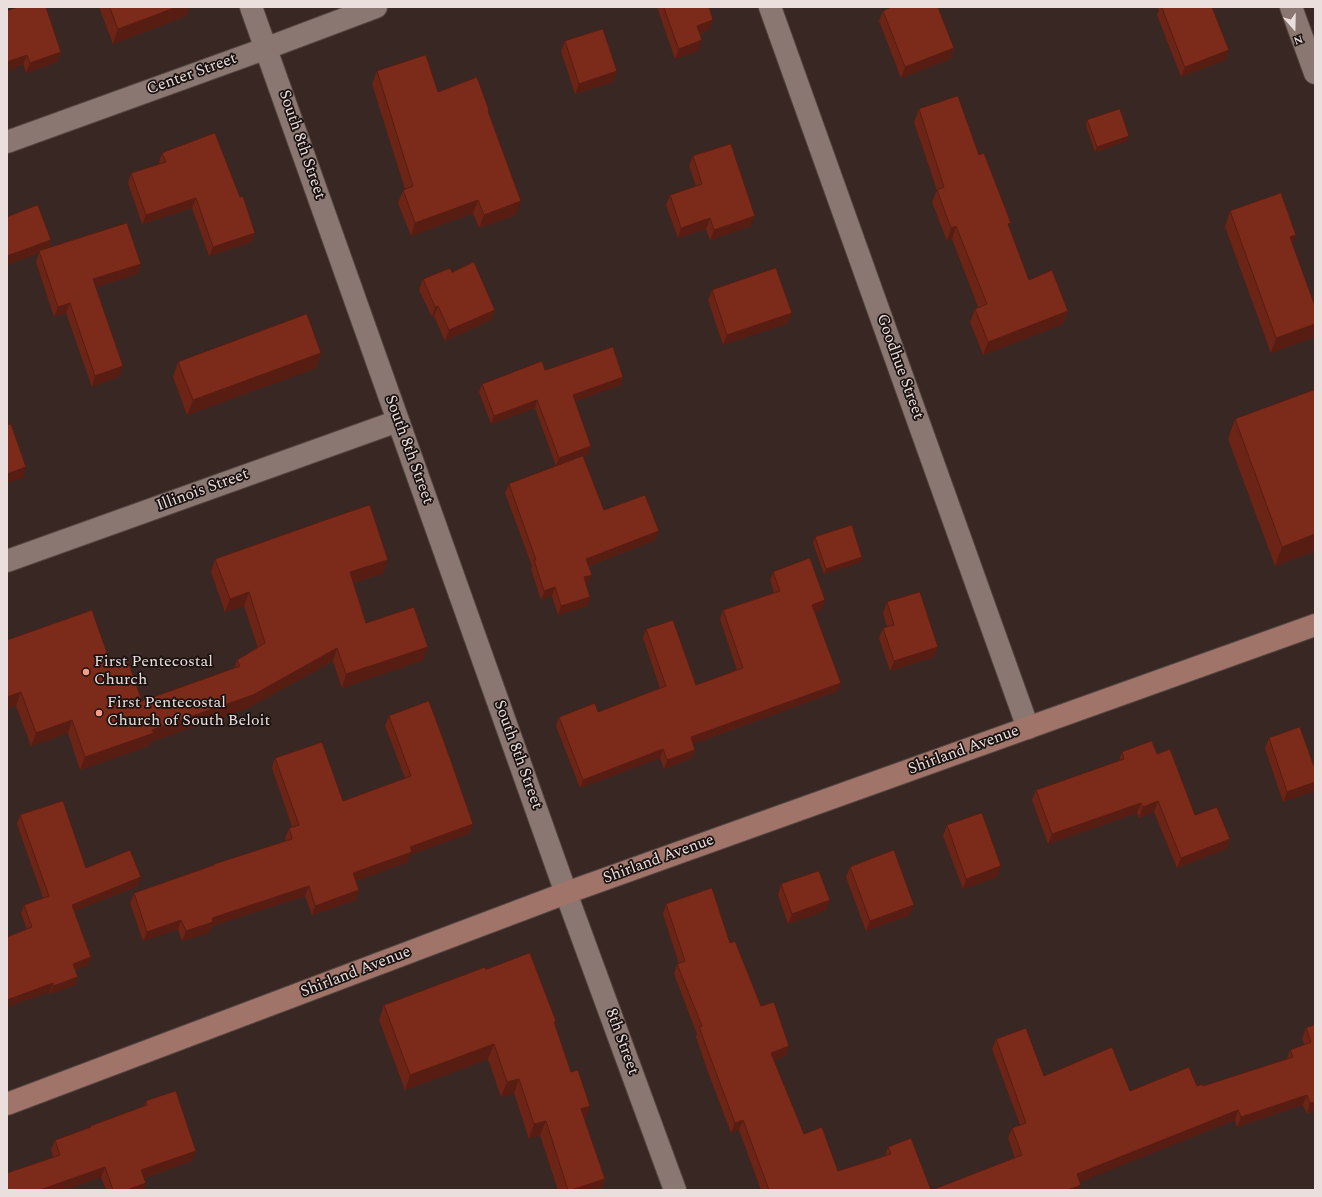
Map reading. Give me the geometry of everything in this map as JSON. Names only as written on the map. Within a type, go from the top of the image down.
[{"type":"street","name":"South 8th Street","points":[[252,7],[566,893]]},
{"type":"street","name":"Center Street","points":[[7,142],[376,7]]},
{"type":"street","name":"Goodhue Street","points":[[770,7],[1028,728]]},
{"type":"street","points":[[1291,7],[1315,73]]},
{"type":"street","name":"Illinois Street","points":[[7,561],[398,421]]},
{"type":"street","name":"Shirland Avenue","points":[[7,1104],[566,893],[1315,625]]},
{"type":"street","name":"8th Street","points":[[566,893],[675,1190]]},
{"type":"building","points":[[18,7],[46,7],[61,52],[30,63],[27,55],[7,62],[7,11]]},
{"type":"building","points":[[110,7],[177,7],[118,29]]},
{"type":"building","points":[[664,7],[709,7],[713,20],[697,26],[702,40],[679,49]]},
{"type":"building","points":[[892,7],[938,7],[954,48],[905,67],[883,11]]},
{"type":"building","points":[[1162,7],[1212,7],[1229,50],[1185,67]]},
{"type":"building","points":[[603,29],[617,71],[579,84],[565,41]]},
{"type":"building","points":[[426,55],[438,92],[477,77],[521,201],[484,215],[478,200],[415,223],[403,190],[413,186],[377,71]]},
{"type":"building","points":[[958,96],[979,155],[984,153],[1011,223],[1008,224],[1029,280],[1052,270],[1068,311],[988,342],[975,309],[987,304],[956,226],[951,228],[937,190],[944,187],[919,109]]},
{"type":"building","points":[[1120,109],[1129,136],[1097,147],[1087,120]]},
{"type":"building","points":[[215,133],[240,197],[243,196],[255,233],[213,247],[196,198],[146,215],[131,173],[166,162],[162,153]]},
{"type":"building","points":[[731,144],[755,216],[714,230],[710,218],[681,228],[670,195],[702,184],[693,156]]},
{"type":"building","points":[[1281,193],[1296,235],[1290,237],[1315,306],[1315,324],[1276,338],[1230,211]]},
{"type":"building","points":[[38,205],[51,240],[7,256],[7,217]]},
{"type":"building","points":[[127,223],[141,264],[93,279],[123,366],[95,376],[70,303],[58,307],[39,251]]},
{"type":"building","points":[[474,262],[495,310],[449,330],[438,306],[435,307],[423,279],[450,268],[452,272]]},
{"type":"building","points":[[776,268],[792,313],[727,335],[712,290]]},
{"type":"building","points":[[307,314],[321,353],[193,400],[178,362]]},
{"type":"building","points":[[613,347],[623,377],[573,395],[591,446],[559,458],[537,400],[494,416],[482,384],[542,361],[545,370]]},
{"type":"building","points":[[1314,390],[1315,534],[1282,547],[1235,419]]},
{"type":"building","points":[[11,424],[26,467],[7,474],[7,425]]},
{"type":"building","points":[[583,456],[604,510],[645,495],[659,531],[586,559],[592,575],[584,577],[590,597],[561,606],[555,587],[544,591],[534,560],[536,560],[509,484]]},
{"type":"building","points":[[370,505],[388,560],[350,572],[366,623],[414,607],[428,647],[346,674],[337,648],[253,695],[152,730],[154,733],[85,757],[72,720],[36,733],[21,692],[7,697],[7,640],[92,610],[112,667],[128,661],[142,701],[240,666],[237,660],[265,643],[249,592],[230,599],[215,559]]},
{"type":"building","points":[[852,525],[862,557],[826,569],[815,537]]},
{"type":"building","points":[[810,558],[825,600],[812,605],[841,683],[691,737],[695,750],[667,760],[663,749],[583,780],[559,717],[595,703],[598,712],[666,686],[646,629],[673,620],[696,685],[743,668],[723,610],[780,591],[773,572]]},
{"type":"building","points":[[920,592],[938,647],[894,661],[883,628],[894,625],[887,602]]},
{"type":"building","points":[[429,701],[473,824],[410,847],[412,852],[353,873],[359,890],[315,906],[309,886],[212,918],[213,922],[186,931],[181,920],[147,932],[134,893],[214,864],[292,839],[289,828],[299,825],[275,758],[322,742],[343,801],[411,776],[389,716]]},
{"type":"building","points":[[1300,727],[1315,769],[1315,782],[1287,792],[1269,738]]},
{"type":"building","points":[[1152,741],[1157,754],[1170,749],[1195,815],[1217,807],[1230,839],[1181,858],[1158,801],[1143,807],[1141,803],[1052,834],[1036,790],[1124,759],[1122,752]]},
{"type":"building","points":[[63,801],[86,868],[130,850],[141,877],[72,905],[91,957],[73,964],[78,977],[53,986],[53,983],[7,1000],[7,937],[32,927],[24,905],[49,896],[20,815]]},
{"type":"building","points":[[982,813],[1001,866],[966,879],[947,825]]},
{"type":"building","points":[[894,850],[914,905],[870,921],[850,867]]},
{"type":"building","points":[[819,871],[830,900],[792,914],[781,884]]},
{"type":"building","points":[[712,888],[730,943],[735,941],[761,1006],[774,1002],[789,1046],[771,1053],[804,1134],[822,1127],[838,1171],[891,1154],[888,1147],[911,1138],[931,1190],[769,1190],[743,1120],[735,1123],[699,1027],[702,1026],[677,964],[685,961],[666,904]]},
{"type":"building","points":[[530,953],[556,1021],[554,1022],[571,1072],[578,1070],[590,1106],[581,1109],[605,1179],[571,1190],[568,1190],[546,1121],[534,1124],[519,1079],[507,1082],[494,1044],[410,1075],[384,1005],[485,967],[486,969]]},
{"type":"building","points":[[1315,1025],[1315,1102],[1310,1103],[1307,1095],[1241,1117],[1238,1110],[1077,1174],[1081,1185],[1068,1190],[932,1190],[1022,1155],[1012,1128],[1026,1123],[996,1039],[1026,1028],[1044,1076],[1112,1047],[1130,1091],[1189,1067],[1197,1086],[1202,1084],[1203,1086],[1293,1057],[1290,1050],[1311,1042],[1306,1028]]},
{"type":"building","points":[[176,1091],[196,1151],[141,1170],[146,1183],[127,1190],[113,1190],[105,1167],[40,1190],[7,1190],[7,1173],[60,1155],[55,1140],[147,1105],[146,1101]]},
{"type":"place","name":"First Pentecostal Church","points":[[86,672]]},
{"type":"place","name":"First Pentecostal Church of South Beloit","points":[[99,713]]}]
